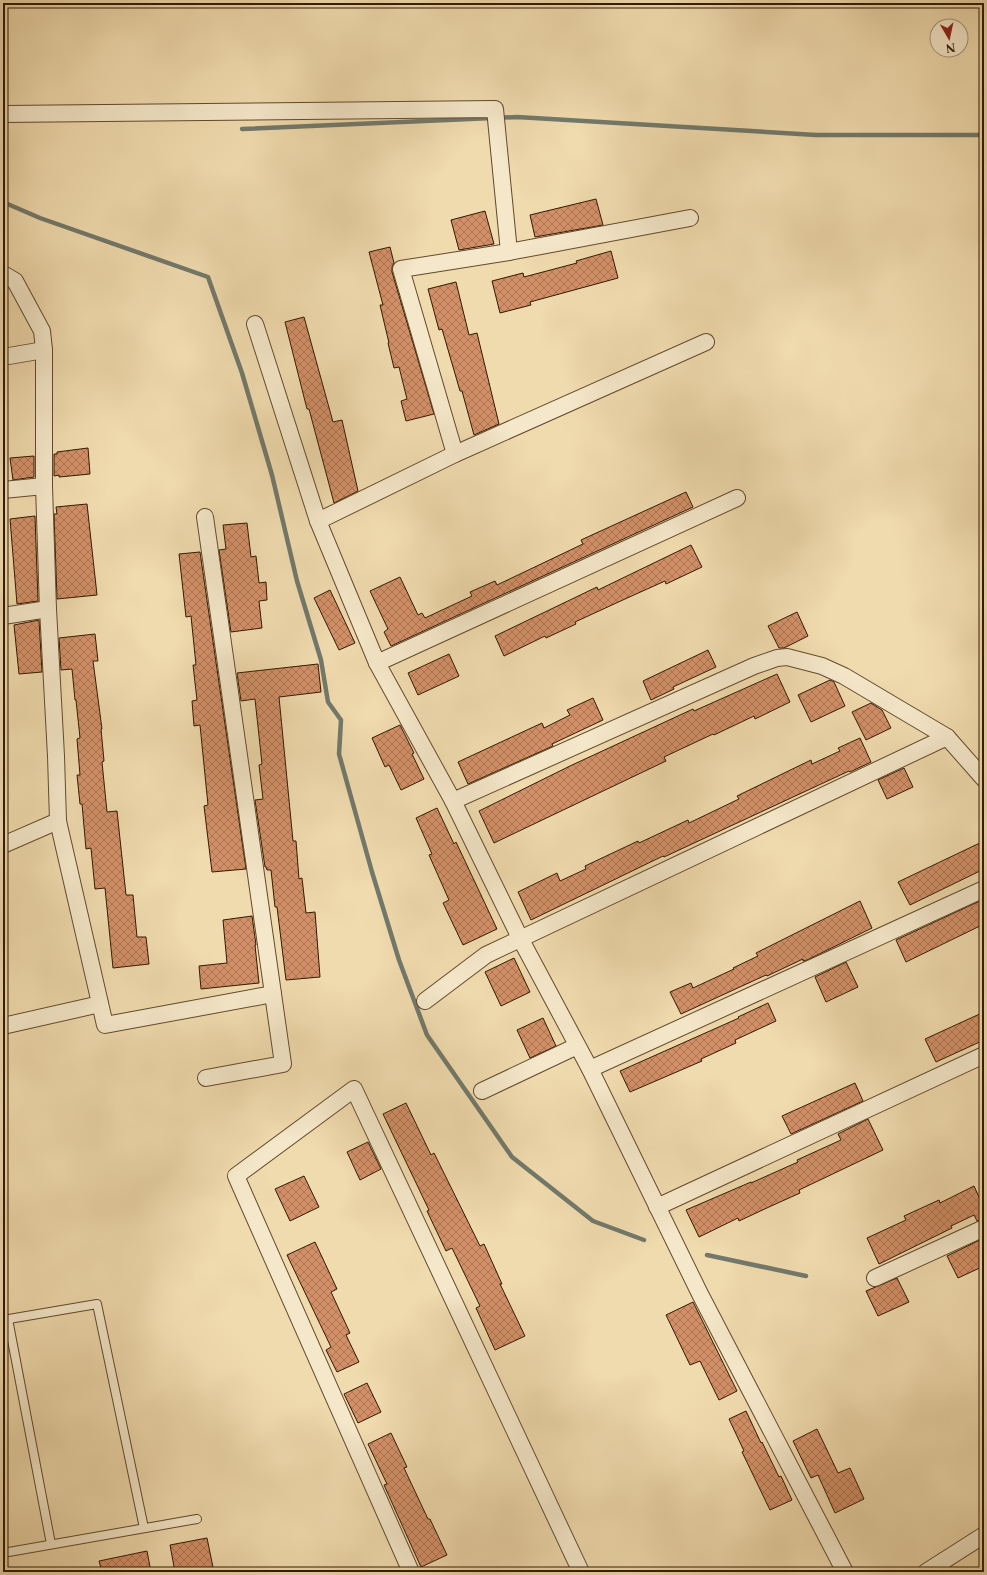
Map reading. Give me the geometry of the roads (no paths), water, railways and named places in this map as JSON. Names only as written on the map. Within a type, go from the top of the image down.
[{"type":"street","points":[[3,114],[495,109],[508,252]]},
{"type":"street","points":[[455,454],[401,269],[508,252],[690,218]]},
{"type":"street","points":[[3,274],[14,281],[42,331],[44,350],[44,486],[48,609],[58,821],[105,1025],[273,994]]},
{"type":"street","points":[[255,324],[318,522],[377,663],[453,801],[520,938],[590,1069],[700,1294],[845,1572]]},
{"type":"street","points":[[318,522],[455,454],[706,342]]},
{"type":"street","points":[[3,357],[44,350]]},
{"type":"street","points":[[3,490],[44,486]]},
{"type":"street","points":[[377,663],[737,498]]},
{"type":"street","points":[[205,517],[283,1064],[206,1078]]},
{"type":"street","points":[[3,616],[48,609]]},
{"type":"street","points":[[453,801],[754,666],[777,658],[787,657],[822,666],[844,676],[947,737],[984,779]]},
{"type":"street","points":[[425,1001],[486,955],[947,737]]},
{"type":"street","points":[[3,845],[58,821]]},
{"type":"street","points":[[590,1069],[984,889]]},
{"type":"street","points":[[3,1026],[100,1004]]},
{"type":"street","points":[[482,1091],[577,1046]]},
{"type":"street","points":[[658,1207],[984,1055]]},
{"type":"street","points":[[411,1572],[236,1176],[354,1089],[581,1572]]},
{"type":"street","points":[[875,1278],[984,1228]]},
{"type":"street","points":[[926,1572],[984,1536]]},
{"type":"lane","points":[[51,1544],[6,1319],[97,1304],[144,1528]]},
{"type":"lane","points":[[3,1553],[197,1519]]},
{"type":"waterway","points":[[242,129],[517,117],[816,135],[984,135]]},
{"type":"waterway","points":[[3,202],[40,218],[208,277],[242,373],[272,475],[297,581],[321,660],[328,702],[341,720],[339,754],[372,872],[399,960],[427,1035],[512,1157],[593,1221],[644,1240]]},
{"type":"waterway","points":[[707,1255],[806,1276]]}]
